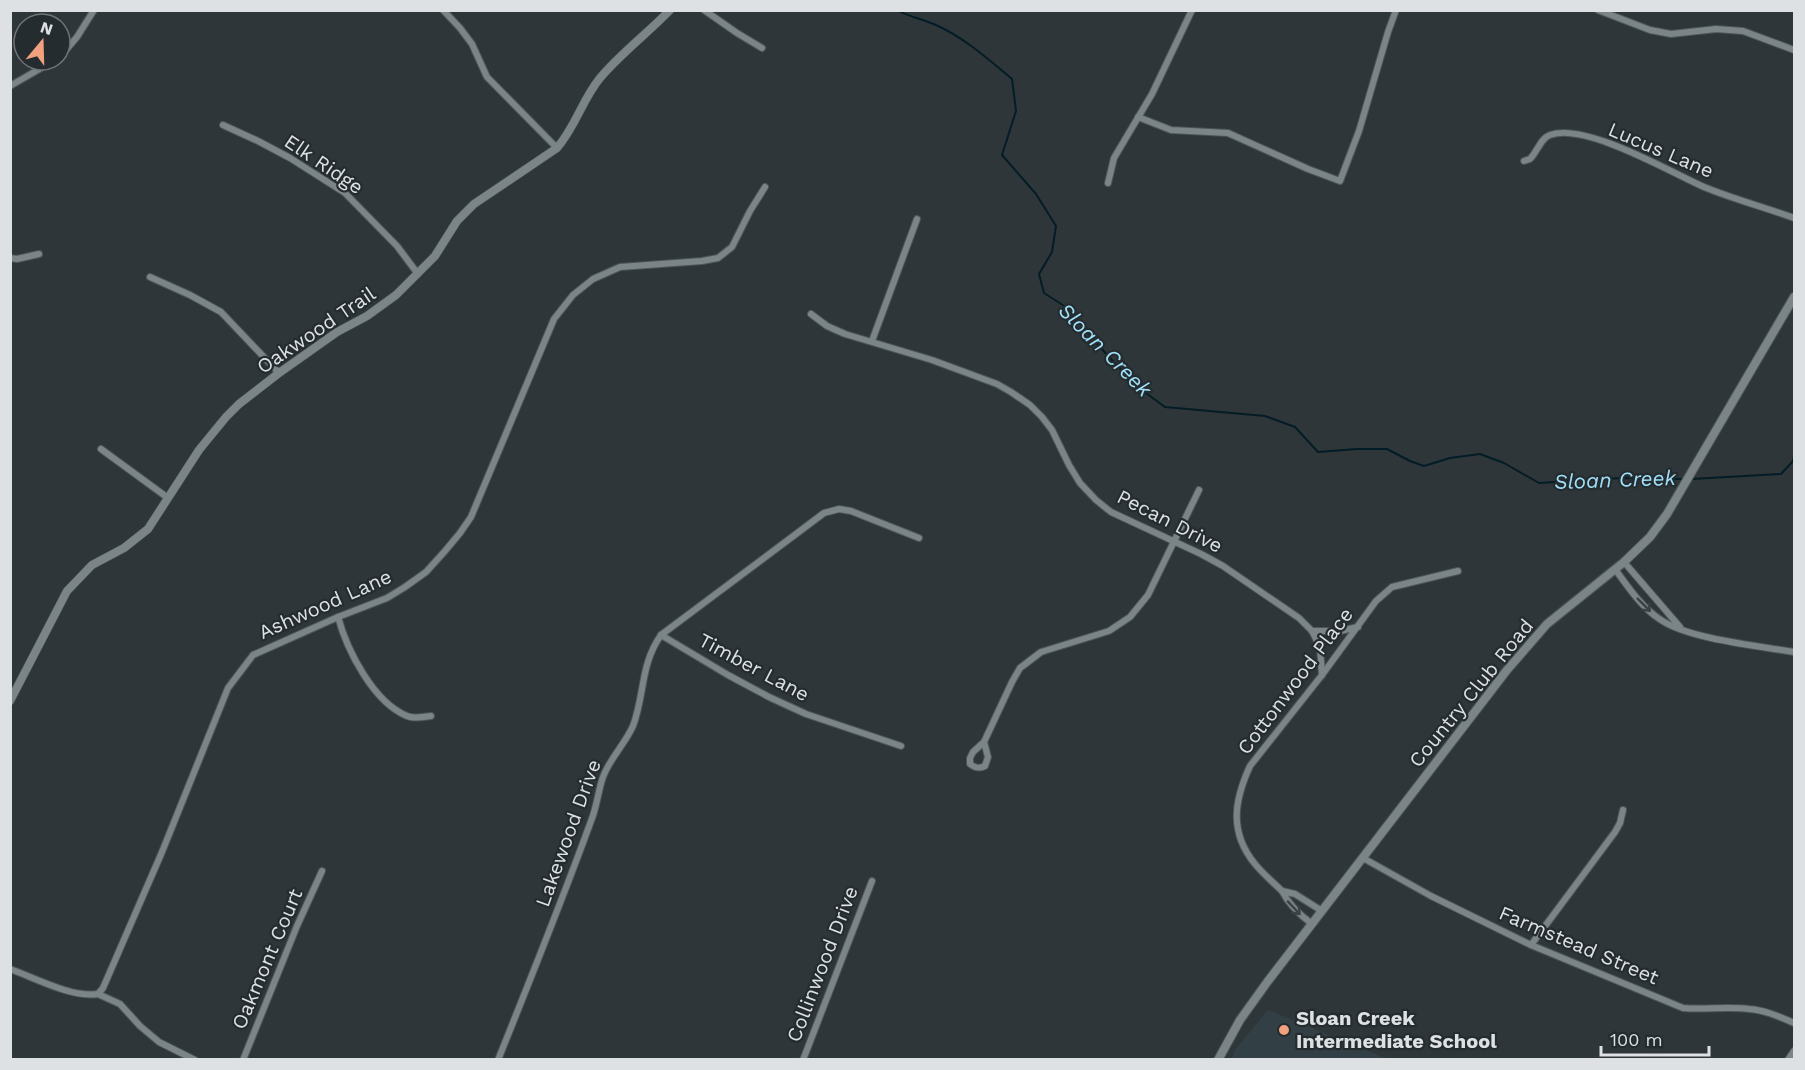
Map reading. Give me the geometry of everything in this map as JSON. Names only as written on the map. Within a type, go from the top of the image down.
[{"type":"main road","name":"Country Club Road","points":[[1218,1059],[1240,1020],[1507,669],[1547,624],[1624,562],[1650,537],[1678,496],[1794,297]]},
{"type":"street","points":[[72,42],[94,10]]},
{"type":"street","points":[[443,10],[471,44],[487,78],[557,148]]},
{"type":"street","name":"Oakwood Trail","points":[[10,701],[67,591],[92,565],[144,534],[199,450],[226,417],[279,373],[337,332],[380,308],[435,256],[457,221],[474,204],[557,148],[568,135],[586,98],[600,77],[670,10]]},
{"type":"street","points":[[704,10],[762,48]]},
{"type":"street","points":[[1108,183],[1114,158],[1152,94],[1192,10]]},
{"type":"street","points":[[1138,117],[1171,130],[1228,133],[1308,170],[1340,181],[1359,131],[1396,10]]},
{"type":"street","points":[[1598,10],[1650,30],[1671,34],[1716,28],[1743,31],[1794,50]]},
{"type":"street","points":[[10,86],[34,72]]},
{"type":"street","name":"Elk Ridge","points":[[223,124],[290,158],[345,193],[397,246],[418,274]]},
{"type":"street","name":"Lucus Lane","points":[[1524,161],[1530,159],[1545,137],[1562,133],[1582,135],[1664,166],[1727,196],[1794,218]]},
{"type":"street","name":"Ashwood Lane","points":[[98,994],[103,988],[162,852],[228,688],[253,655],[387,598],[426,572],[460,533],[471,516],[554,319],[573,295],[593,279],[620,267],[718,258],[732,247],[765,187]]},
{"type":"street","points":[[872,341],[917,219]]},
{"type":"street","points":[[10,258],[17,259],[39,254]]},
{"type":"street","points":[[150,277],[221,312],[279,373]]},
{"type":"street","name":"Pecan Drive","points":[[811,314],[827,326],[844,334],[932,360],[997,384],[1011,392],[1030,405],[1042,417],[1052,430],[1080,483],[1095,500],[1111,512],[1223,566],[1299,618],[1312,631]]},
{"type":"street","points":[[101,449],[168,498]]},
{"type":"street","points":[[984,742],[1020,668],[1041,652],[1109,631],[1130,616],[1148,595],[1199,490]]},
{"type":"street","name":"Lakewood Drive","points":[[498,1059],[557,915],[595,810],[603,778],[632,726],[647,662],[654,645],[662,635],[824,513],[839,509],[850,511],[919,538]]},
{"type":"street","points":[[1624,562],[1682,630]]},
{"type":"street","points":[[1615,569],[1641,603],[1661,621],[1682,630],[1706,636],[1794,652]]},
{"type":"street","name":"Cottonwood Place","points":[[1312,924],[1300,915],[1282,891],[1255,864],[1244,847],[1237,822],[1237,801],[1242,784],[1250,766],[1322,675],[1376,601],[1392,587],[1458,571]]},
{"type":"street","points":[[338,617],[344,637],[365,676],[385,702],[408,717],[430,716]]},
{"type":"street","points":[[1322,675],[1320,648],[1312,631],[1340,631],[1358,627]]},
{"type":"street","name":"Timber Lane","points":[[662,635],[728,675],[787,706],[902,746]]},
{"type":"street","points":[[1531,945],[1618,828],[1623,810]]},
{"type":"street","name":"Farmstead Street","points":[[1363,858],[1438,900],[1531,945],[1683,1008],[1749,1009],[1765,1012],[1794,1023]]},
{"type":"street","name":"Oakmont Court","points":[[243,1059],[322,871]]},
{"type":"street","name":"Collinwood Drive","points":[[803,1059],[873,881]]},
{"type":"street","name":"Cottonwood Place","points":[[1282,891],[1295,894],[1322,911]]},
{"type":"street","points":[[10,969],[63,989],[89,996],[98,994],[120,1004],[159,1042],[195,1059]]},
{"type":"street","points":[[1788,1059],[1794,1051]]},
{"type":"shaded area","name":"Sloan Creek Intermediate School","points":[[1268,1010],[1388,1059],[1232,1059],[1235,1050]]},
{"type":"waterway","name":"Sloan Creek","points":[[897,10],[957,36],[1012,79],[1016,111],[1002,155],[1036,194],[1056,226],[1052,252],[1039,274],[1044,293],[1069,309],[1135,385],[1165,407],[1265,416],[1295,427],[1318,452],[1387,449],[1424,466],[1450,458],[1480,454],[1504,463],[1539,483],[1622,478],[1683,479]]},
{"type":"waterway","name":"Sloan Creek","points":[[1692,479],[1781,474],[1793,461],[1794,456]]},
{"type":"place","name":"Sloan Creek Intermediate School","points":[[1284,1030]]}]
